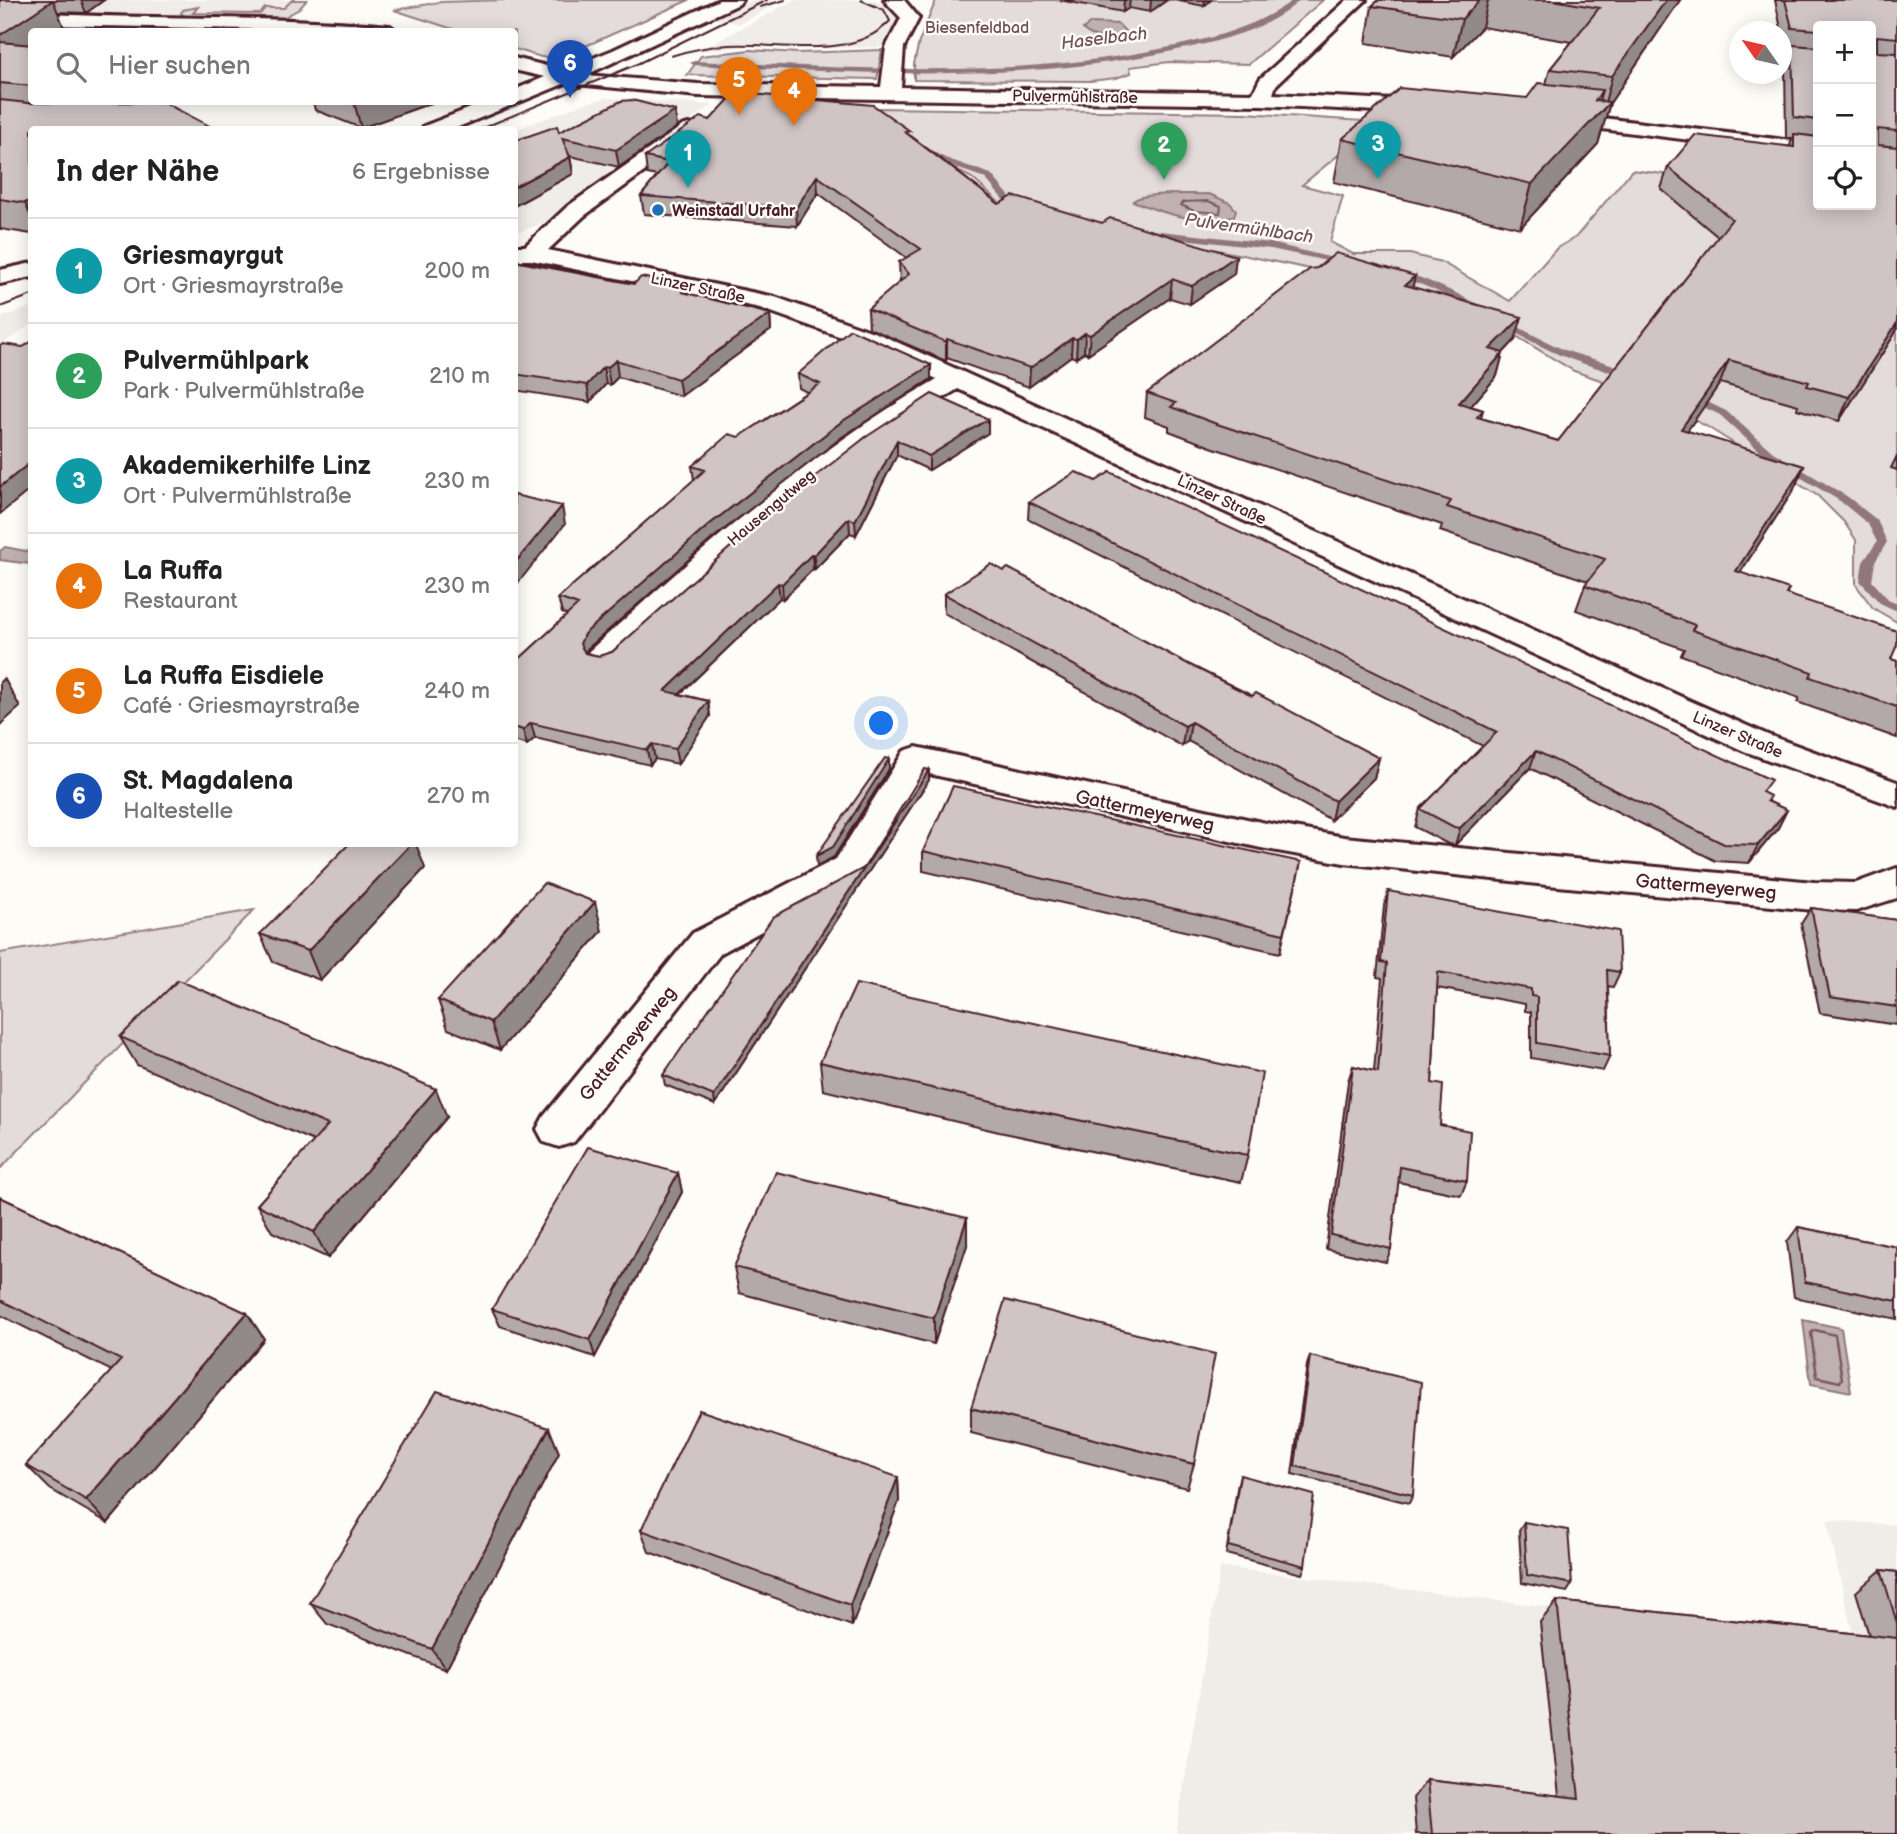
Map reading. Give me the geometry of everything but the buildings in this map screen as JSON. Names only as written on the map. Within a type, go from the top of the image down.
[{"type":"street","points":[[518,95],[733,0]]},
{"type":"street","points":[[891,79],[895,47],[910,18],[893,0]]},
{"type":"street","points":[[1261,99],[1264,86],[1357,0]]},
{"type":"street","points":[[281,26],[300,18],[316,5]]},
{"type":"street","points":[[355,11],[398,28]]},
{"type":"street","points":[[0,16],[86,22],[317,28]]},
{"type":"street","points":[[1792,57],[1813,59]]},
{"type":"street","name":"Pulvermühlstraße","points":[[518,65],[563,77],[687,90],[891,79],[1458,108]]},
{"type":"street","points":[[441,126],[495,105]]},
{"type":"street","points":[[523,253],[576,211],[723,107]]},
{"type":"street","points":[[1529,115],[1813,149]]},
{"type":"street","name":"Linzer Straße","points":[[523,253],[766,302],[870,339],[1674,707],[1756,743],[1897,795]]},
{"type":"street","points":[[0,277],[28,271]]},
{"type":"street","points":[[0,286],[28,272]]},
{"type":"street","name":"Hausengutweg","points":[[601,658],[786,492],[872,430],[958,377]]},
{"type":"street","name":"Gattermeyerweg","points":[[559,1129],[707,943],[849,868],[916,759],[1261,835],[1363,852],[1814,896],[1856,897],[1894,885],[1897,881]]},
{"type":"shaded area","points":[[0,0],[307,0],[299,9],[283,18],[66,13],[0,7]]},
{"type":"shaded area","points":[[752,0],[784,0],[739,24],[716,19]]},
{"type":"shaded area","points":[[795,0],[875,0],[899,13],[900,20],[882,47],[795,49],[745,46],[697,52]]},
{"type":"shaded area","points":[[606,98],[713,105],[569,202],[543,223],[518,232],[518,129]]},
{"type":"shaded area","points":[[28,308],[28,326],[0,346],[0,318]]},
{"type":"shaded area","points":[[1827,1520],[1897,1525],[1897,1834],[1176,1834],[1220,1567],[1855,1644]]},
{"type":"green space","points":[[292,0],[307,0],[299,9],[283,18],[184,16],[181,13],[183,10],[198,7],[193,13],[260,14],[265,8],[284,8]]},
{"type":"green space","points":[[689,0],[561,57],[541,57],[518,50],[518,28],[450,28],[394,10],[441,2]]},
{"type":"green space","name":"Biesenfeldbad","points":[[936,0],[1323,0],[1249,64],[1169,62],[1130,67],[1131,73],[1090,81],[914,80],[919,42]]},
{"type":"green space","points":[[750,50],[798,53],[882,50],[877,79],[687,75],[701,56]]},
{"type":"green space","points":[[875,108],[1245,113],[1378,122],[1302,185],[1343,196],[1330,242],[1353,254],[1410,254],[1441,262],[1510,301],[1557,248],[1576,237],[1632,170],[1813,193],[1813,210],[1876,210],[1876,204],[1897,204],[1897,622],[1873,608],[1856,585],[1856,540],[1844,522],[1818,496],[1706,426],[1650,397],[1574,371],[1501,327],[1320,271],[1003,206],[972,178],[934,159]]},
{"type":"green space","points":[[254,910],[0,1169],[0,953]]},
{"type":"water","points":[[1091,23],[1118,24],[1125,31],[1109,37],[1097,37],[1083,29]]},
{"type":"water","points":[[1209,194],[1230,203],[1236,210],[1234,216],[1210,220],[1183,217],[1133,201],[1157,195]]},
{"type":"water","points":[[5,547],[28,551],[28,564],[0,560],[0,551]]},
{"type":"water","points":[[1803,1320],[1841,1328],[1851,1392],[1811,1384]]},
{"type":"waterway","name":"Haselbach","points":[[694,63],[880,71],[1008,70],[1070,65],[1132,57],[1219,37],[1260,23],[1297,0]]},
{"type":"waterway","name":"Pulvermühlbach","points":[[925,149],[942,160],[988,176],[1008,200],[1022,208]]},
{"type":"waterway","name":"Pulvermühlbach","points":[[1141,232],[1271,246],[1345,262]]},
{"type":"waterway","name":"Pulvermühlbach","points":[[1396,273],[1457,296],[1561,352],[1629,375]]},
{"type":"waterway","name":"Pulvermühlbach","points":[[1688,396],[1723,413],[1769,454],[1844,499],[1873,522],[1882,542],[1869,562],[1866,581],[1884,601],[1897,608]]},
{"type":"tram line","points":[[488,126],[635,65],[767,0]]},
{"type":"tram line","points":[[760,7],[785,0]]},
{"type":"tram line","points":[[671,56],[722,46],[814,47],[856,42],[874,34],[890,21],[884,10],[861,0]]},
{"type":"tram line","points":[[0,307],[28,296]]},
{"type":"place","name":"St. Magdalena","points":[[570,98]]},
{"type":"place","name":"La Ruffa Eisdiele","points":[[739,115]]},
{"type":"place","name":"La Ruffa","points":[[794,126]]},
{"type":"place","name":"Akademikerhilfe Linz","points":[[1378,179]]},
{"type":"place","name":"Pulvermühlpark","points":[[1164,180]]},
{"type":"place","name":"Griesmayrgut","points":[[688,188]]},
{"type":"place","name":"Weinstadl Urfahr","points":[[658,210]]}]
